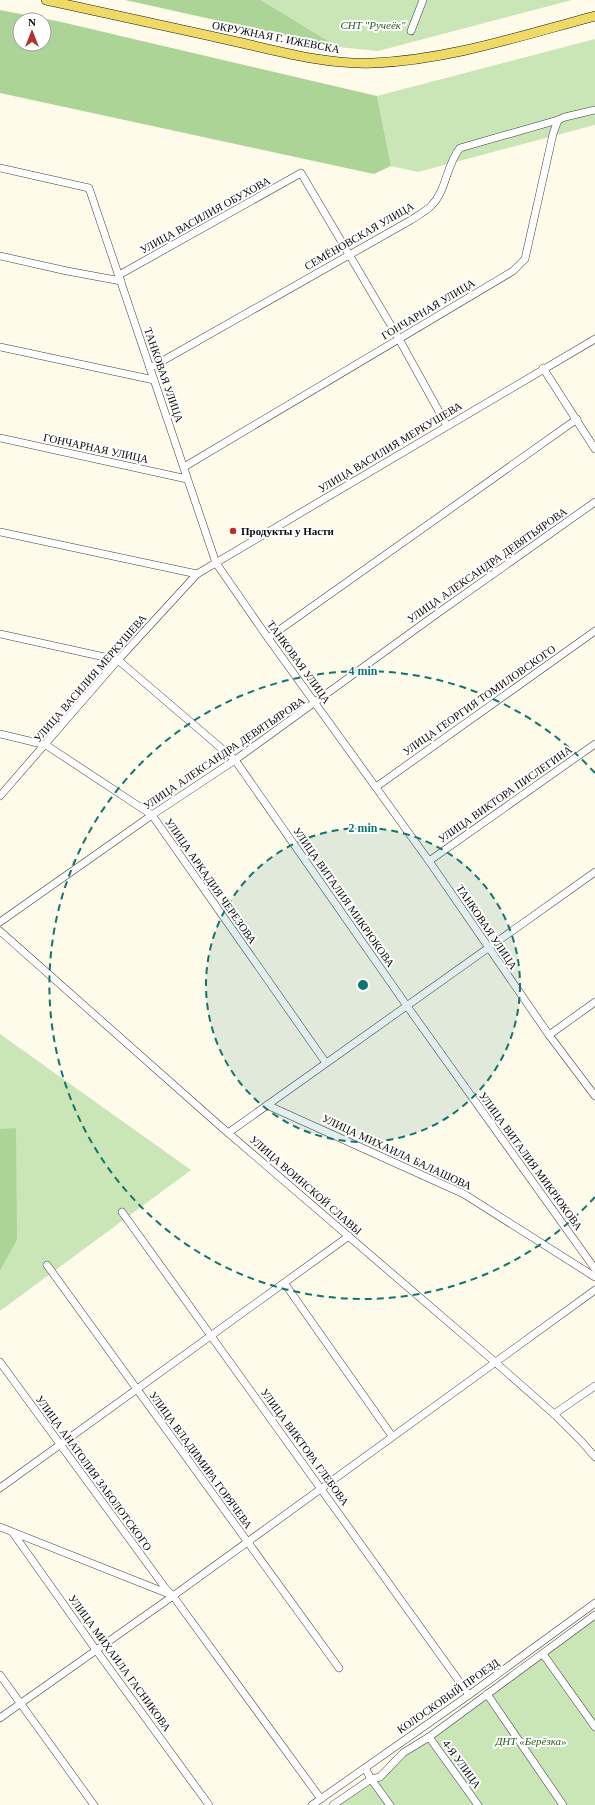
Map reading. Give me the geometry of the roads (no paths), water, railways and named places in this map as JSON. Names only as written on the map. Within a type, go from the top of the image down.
[{"type":"main road","name":"ОКРУЖНАЯ Г. ИЖЕВСКА","points":[[46,0],[292,54],[340,62],[379,63],[437,56],[478,47],[595,16]]},
{"type":"street","points":[[411,31],[423,0]]},
{"type":"street","points":[[558,120],[595,110]]},
{"type":"street","name":"СЕМЁНОВСКАЯ УЛИЦА","points":[[150,368],[411,220],[431,206],[441,191],[453,157],[460,148],[558,120]]},
{"type":"street","name":"ГОНЧАРНАЯ УЛИЦА","points":[[184,467],[514,271],[525,259],[553,134],[558,120]]},
{"type":"street","name":"ТАНКОВАЯ УЛИЦА","points":[[0,168],[89,188],[216,563],[268,638],[429,861],[488,949],[549,1035],[595,1096]]},
{"type":"street","name":"УЛИЦА ВАСИЛИЯ ОБУХОВА","points":[[120,278],[301,173],[350,255]]},
{"type":"street","points":[[350,255],[447,426]]},
{"type":"street","points":[[0,256],[68,271],[120,278]]},
{"type":"street","name":"УЛИЦА ВАСИЛИЯ МЕРКУШЕВА","points":[[0,796],[46,745],[118,660],[197,574],[595,339]]},
{"type":"street","points":[[0,347],[154,380]]},
{"type":"street","points":[[544,368],[595,448]]},
{"type":"street","points":[[268,638],[577,419]]},
{"type":"street","name":"ГОНЧАРНАЯ УЛИЦА","points":[[0,438],[187,479]]},
{"type":"street","name":"УЛИЦА АЛЕКСАНДРА ДЕВЯТЬЯРОВА","points":[[0,922],[235,760],[438,613],[595,502]]},
{"type":"street","points":[[0,532],[197,574]]},
{"type":"street","name":"УЛИЦА ГЕОРГИЯ ТОМИЛОВСКОГО","points":[[376,787],[595,631]]},
{"type":"street","name":"УЛИЦА ВИТАЛИЯ МИКРЮКОВА","points":[[0,634],[118,660],[235,760],[406,1006],[595,1269]]},
{"type":"street","name":"УЛИЦА АРКАДИЯ ЧЕРЕЗОВА","points":[[0,734],[46,745],[152,816],[326,1063]]},
{"type":"street","name":"УЛИЦА ВИКТОРА ПИСЛЕГИНА","points":[[429,861],[595,744]]},
{"type":"street","points":[[228,1132],[595,872]]},
{"type":"street","name":"УЛИЦА ВОИНСКОЙ СЛАВЫ","points":[[0,931],[228,1132],[554,1414],[595,1457]]},
{"type":"street","points":[[549,1035],[595,1002]]},
{"type":"street","name":"УЛИЦА МИХАИЛА БАЛАШОВА","points":[[267,1105],[464,1194],[595,1277]]},
{"type":"street","name":"УЛИЦА ВИКТОРА ГЛЕБОВА","points":[[122,1212],[469,1695]]},
{"type":"street","points":[[0,1488],[350,1236]]},
{"type":"street","name":"УЛИЦА ВЛАДИМИРА ГОРЯЧЕВА","points":[[47,1265],[246,1542],[339,1668]]},
{"type":"street","points":[[285,1284],[392,1436]]},
{"type":"street","points":[[0,1718],[322,1489],[392,1436],[595,1290]]},
{"type":"street","name":"УЛИЦА АНАТОЛИЯ ЗАБОЛОТСКОГО","points":[[0,1362],[321,1799]]},
{"type":"street","points":[[554,1414],[595,1386]]},
{"type":"street","points":[[0,1527],[173,1596]]},
{"type":"street","name":"УЛИЦА МИХАИЛА ГАСНИКОВА","points":[[13,1532],[96,1650],[209,1805]]},
{"type":"street","name":"КОЛОСКОВЫЙ ПРОЕЗД","points":[[312,1805],[469,1695],[595,1603]]},
{"type":"street","points":[[333,1805],[371,1779],[380,1777],[403,1753],[429,1737],[595,1615]]},
{"type":"street","points":[[542,1654],[595,1727]]},
{"type":"street","points":[[0,1675],[94,1805]]},
{"type":"street","points":[[486,1694],[563,1805]]},
{"type":"street","name":"4-Я УЛИЦА","points":[[429,1737],[478,1805]]},
{"type":"street","points":[[365,1768],[390,1805]]},
{"type":"place","name":"Продукты у Насти","points":[[233,531]]},
{"type":"park label","name":"СНТ \"Ручеёк\"","points":[[373,25]]},
{"type":"park label","name":"ДНТ «Берёзка»","points":[[531,1741]]}]
